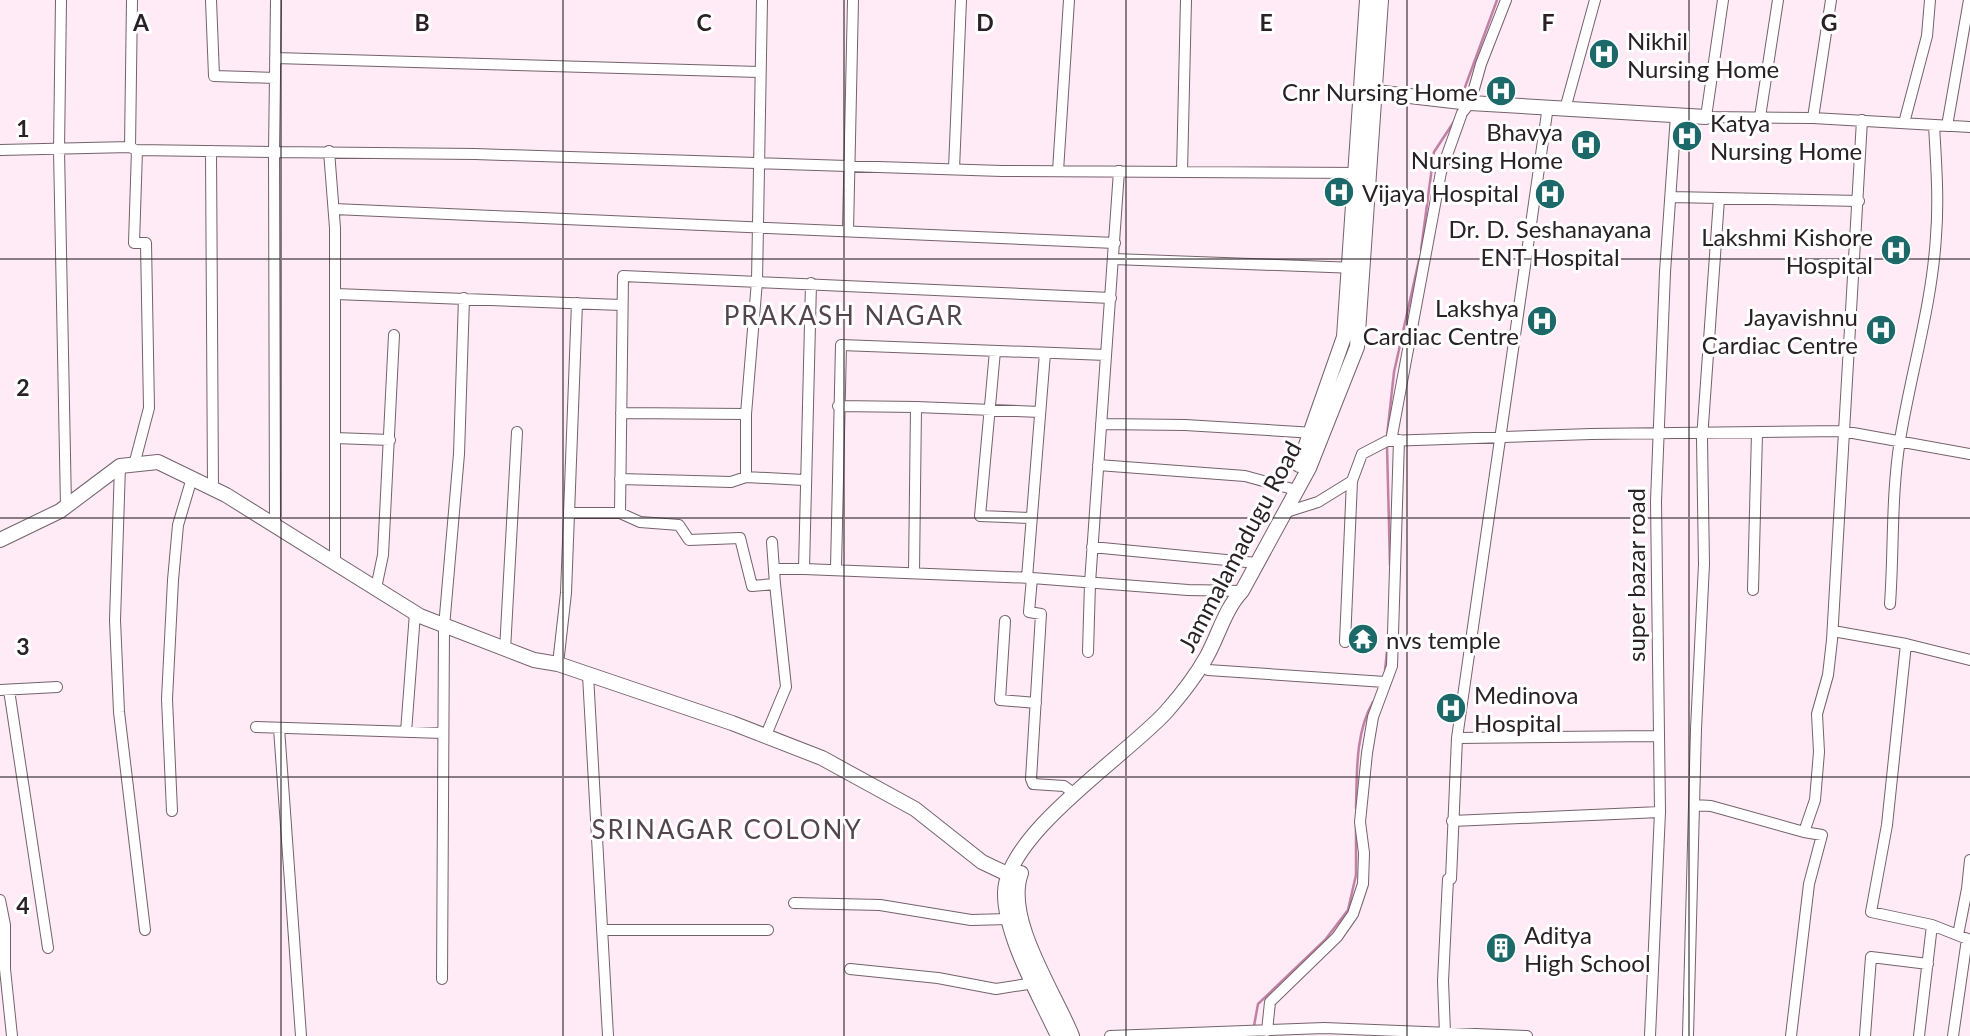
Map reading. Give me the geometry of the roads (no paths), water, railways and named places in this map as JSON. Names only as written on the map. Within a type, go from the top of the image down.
[{"type":"main road","points":[[1361,173],[1367,0]]},
{"type":"main road","name":"Jammalamadugu Road","points":[[1058,1036],[1034,983],[1032,964],[1009,919],[1005,888],[1045,821],[1144,734],[1185,689],[1207,656],[1237,594],[1283,513],[1357,347],[1356,268],[1361,173],[1375,92],[1381,0]]},
{"type":"main road","points":[[1375,92],[1470,103],[1706,117]]},
{"type":"main road","points":[[0,540],[66,506],[127,465],[158,462],[213,488],[415,613],[505,650],[588,674],[766,735],[822,758],[915,809],[982,862],[1014,877]]},
{"type":"main road","points":[[1254,563],[1292,488]]},
{"type":"main road","points":[[1072,1036],[1032,964],[1018,908],[1014,877],[1052,826],[1157,734],[1185,705],[1208,670],[1239,605],[1237,594]]},
{"type":"street","points":[[61,0],[59,150],[66,506]]},
{"type":"street","points":[[132,0],[134,243],[146,243],[149,408],[127,465],[115,620],[117,673],[145,930]]},
{"type":"street","points":[[211,0],[214,76],[275,78]]},
{"type":"street","points":[[275,525],[276,0]]},
{"type":"street","points":[[746,477],[746,414],[757,281],[762,0]]},
{"type":"street","points":[[848,231],[853,0]]},
{"type":"street","points":[[954,169],[961,0]]},
{"type":"street","points":[[1058,172],[1069,0]]},
{"type":"street","points":[[1182,172],[1186,0]]},
{"type":"street","points":[[1260,1032],[1270,1002],[1337,937],[1353,914],[1363,884],[1364,853],[1360,822],[1367,753],[1373,717],[1392,666],[1395,440],[1441,172],[1462,113],[1470,103],[1481,64],[1506,0]]},
{"type":"street","points":[[1565,108],[1595,0]]},
{"type":"street","points":[[1723,0],[1706,117],[1813,118],[1970,127]]},
{"type":"street","points":[[1760,117],[1778,0]]},
{"type":"street","points":[[1813,118],[1832,0]]},
{"type":"street","points":[[1904,123],[1927,36],[1930,0]]},
{"type":"street","points":[[1947,126],[1969,0]]},
{"type":"street","points":[[275,58],[759,72]]},
{"type":"street","points":[[1450,1034],[1443,981],[1448,879],[1451,879],[1457,737],[1549,106]]},
{"type":"street","name":"super bazar road","points":[[1650,1036],[1660,811],[1657,736],[1658,435],[1676,115]]},
{"type":"street","points":[[1804,832],[1815,800],[1819,752],[1817,714],[1828,675],[1833,631],[1842,431],[1859,201],[1862,120]]},
{"type":"street","points":[[1890,604],[1893,561],[1891,522],[1900,442],[1927,308],[1936,238],[1938,190],[1934,125]]},
{"type":"street","points":[[0,150],[134,148],[329,151],[1058,172],[1361,173]]},
{"type":"street","points":[[211,151],[213,488]]},
{"type":"street","points":[[329,151],[334,209],[336,294],[335,563]]},
{"type":"street","points":[[1088,652],[1092,547],[1119,172]]},
{"type":"street","points":[[1671,197],[1859,201]]},
{"type":"street","points":[[1688,1036],[1704,564],[1702,433],[1718,199]]},
{"type":"street","points":[[334,209],[1115,243]]},
{"type":"street","points":[[1114,259],[1356,268]]},
{"type":"street","points":[[620,513],[623,275],[1111,298]]},
{"type":"street","points":[[804,569],[804,480],[811,283]]},
{"type":"street","points":[[336,294],[621,305]]},
{"type":"street","points":[[442,979],[444,627],[459,454],[464,298]]},
{"type":"street","points":[[558,664],[566,593],[577,303]]},
{"type":"street","points":[[376,588],[383,555],[394,335]]},
{"type":"street","points":[[836,568],[841,345],[1106,355]]},
{"type":"street","points":[[995,351],[980,516],[1031,518]]},
{"type":"street","points":[[1045,353],[1031,518],[1029,612],[1041,614],[1032,783],[1064,786],[1076,794]]},
{"type":"street","points":[[838,406],[1040,412]]},
{"type":"street","points":[[914,573],[916,407]]},
{"type":"street","points":[[621,413],[746,414]]},
{"type":"street","points":[[1101,424],[1185,425],[1318,434]]},
{"type":"street","points":[[1345,642],[1352,481],[1362,454],[1395,440],[1842,431],[1970,454]]},
{"type":"street","points":[[505,650],[517,432]]},
{"type":"street","points":[[1753,590],[1758,433]]},
{"type":"street","points":[[335,438],[390,440]]},
{"type":"street","points":[[1098,465],[1245,475],[1292,488]]},
{"type":"street","points":[[620,479],[731,482],[746,477],[804,480]]},
{"type":"street","points":[[172,811],[167,699],[173,580],[178,525],[192,478]]},
{"type":"street","points":[[1283,513],[1318,502],[1352,481]]},
{"type":"street","points":[[569,513],[620,513],[640,522],[679,524],[689,540],[740,538],[752,586],[775,584]]},
{"type":"street","points":[[766,735],[786,687],[772,542]]},
{"type":"street","points":[[1092,547],[1254,563]]},
{"type":"street","points":[[774,569],[836,568],[1030,578],[1237,594]]},
{"type":"street","points":[[406,732],[415,613]]},
{"type":"street","points":[[1004,621],[1000,699],[1035,703]]},
{"type":"street","points":[[1833,631],[1906,644],[1970,660]]},
{"type":"street","points":[[1906,644],[1887,825],[1871,912],[1932,925],[1965,938]]},
{"type":"street","points":[[1208,670],[1385,682]]},
{"type":"street","points":[[588,674],[608,1036]]},
{"type":"street","points":[[48,948],[4,690],[57,687]]},
{"type":"street","points":[[256,727],[443,733]]},
{"type":"street","points":[[279,728],[301,1036]]},
{"type":"street","points":[[1457,737],[1657,736]]},
{"type":"street","points":[[1694,805],[1711,806],[1822,835],[1809,884],[1791,1036]]},
{"type":"street","points":[[1452,821],[1660,811]]},
{"type":"street","points":[[1953,1036],[1965,938],[1970,860]]},
{"type":"street","points":[[0,900],[6,935],[5,970],[12,1036]]},
{"type":"street","points":[[794,903],[880,905],[971,920],[1009,919]]},
{"type":"street","points":[[1919,1036],[1932,925]]},
{"type":"street","points":[[602,930],[768,930]]},
{"type":"street","points":[[1865,1036],[1871,957],[1928,964]]},
{"type":"street","points":[[850,969],[938,978],[996,989],[1034,983]]},
{"type":"street","points":[[1110,1036],[1324,1028],[1527,1036]]},
{"type":"waterway","points":[[1461,98],[1497,0]]},
{"type":"waterway","points":[[1421,250],[1434,152],[1455,120]]},
{"type":"waterway","points":[[1387,436],[1394,372],[1419,260]]},
{"type":"waterway","points":[[1387,446],[1390,565]]},
{"type":"waterway","points":[[1385,670],[1388,642]]},
{"type":"waterway","points":[[1356,808],[1360,740],[1373,702]]},
{"type":"waterway","points":[[1254,1026],[1258,1004],[1325,940],[1348,910],[1356,875],[1356,825]]},
{"type":"place","name":"Nikhil Nursing Home","points":[[1604,54]]},
{"type":"place","name":"Cnr Nursing Home","points":[[1501,91]]},
{"type":"place","name":"Katya Nursing Home","points":[[1687,136]]},
{"type":"place","name":"Bhavya Nursing Home","points":[[1586,145]]},
{"type":"place","name":"Vijaya Hospital","points":[[1339,192]]},
{"type":"place","name":"Dr. D. Seshanayana ENT Hospital","points":[[1550,194]]},
{"type":"place","name":"Lakshmi Kishore Hospital","points":[[1896,250]]},
{"type":"place","name":"Lakshya Cardiac Centre","points":[[1542,321]]},
{"type":"place","name":"Jayavishnu Cardiac Centre","points":[[1881,330]]},
{"type":"place","name":"nvs temple","points":[[1363,639]]},
{"type":"place","name":"Medinova Hospital","points":[[1451,708]]},
{"type":"place","name":"Aditya High School","points":[[1501,948]]},
{"type":"district","name":"PRAKASH NAGAR","points":[[844,315]]},
{"type":"district","name":"SRINAGAR COLONY","points":[[727,829]]}]
